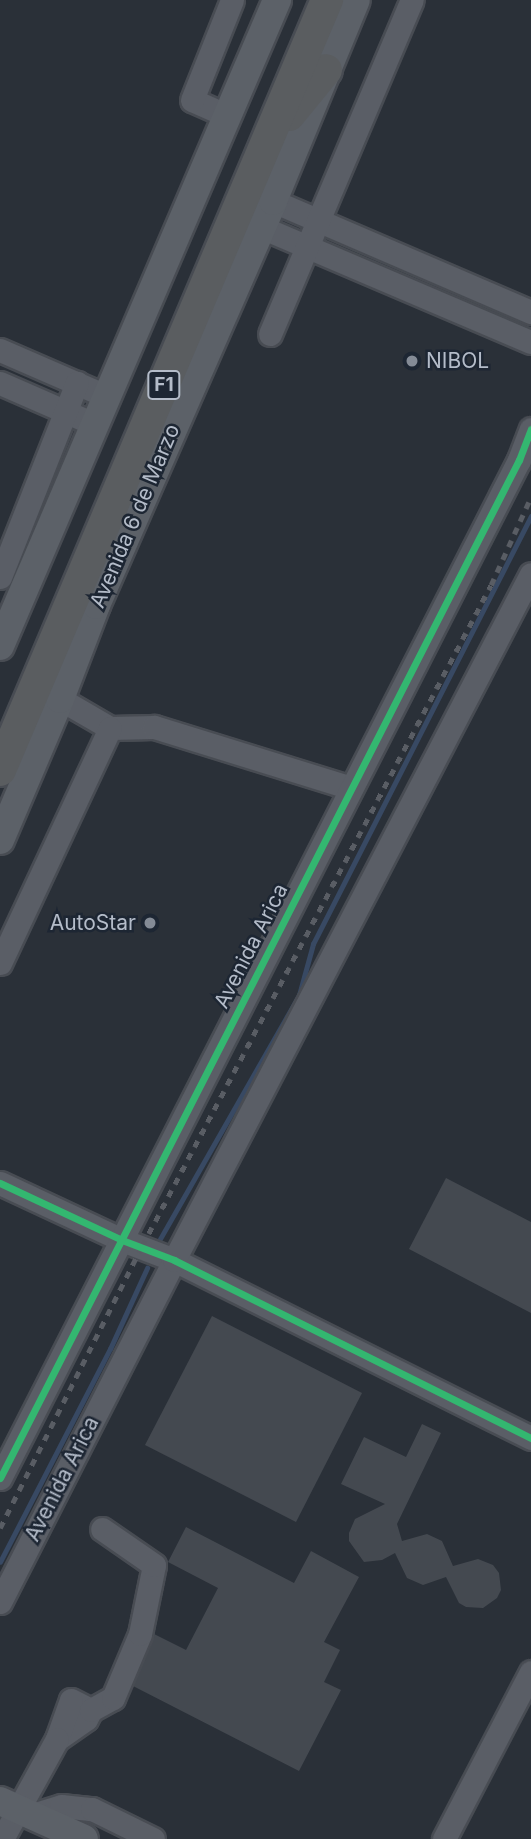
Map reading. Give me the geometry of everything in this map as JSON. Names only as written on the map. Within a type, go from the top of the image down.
[{"type":"highway","name":"Avenida 6 de Marzo","points":[[0,720],[309,0]]},
{"type":"highway","name":"Avenida 6 de Marzo","points":[[0,770],[327,0]]},
{"type":"highway","points":[[266,144],[326,70]]},
{"type":"main road","points":[[0,646],[277,0]]},
{"type":"main road","name":"Avenida 6 de Marzo","points":[[0,840],[60,699],[96,605],[261,227],[356,0]]},
{"type":"main road","points":[[15,1809],[58,1839]]},
{"type":"main road","points":[[15,1809],[84,1839]]},
{"type":"street","points":[[228,116],[192,100],[232,0]]},
{"type":"street","points":[[270,334],[412,0]]},
{"type":"street","points":[[272,201],[320,219],[531,312]]},
{"type":"street","points":[[261,227],[531,342]]},
{"type":"street","points":[[0,350],[108,397]]},
{"type":"street","points":[[0,383],[96,425]]},
{"type":"street","points":[[0,577],[77,383]]},
{"type":"street","name":"Avenida Arica","points":[[0,1478],[519,460],[531,429]]},
{"type":"street","name":"Avenida Arica","points":[[0,1602],[174,1260],[472,692],[531,573]]},
{"type":"street","points":[[60,699],[110,728],[154,727],[351,788]]},
{"type":"street","points":[[0,963],[110,728]]},
{"type":"street","points":[[0,1182],[122,1240],[174,1260],[531,1438]]},
{"type":"street","points":[[2,1839],[15,1809],[57,1739],[71,1700],[91,1710],[113,1698],[140,1634],[154,1565],[102,1530]]},
{"type":"street","points":[[444,1839],[531,1672]]},
{"type":"street","points":[[15,1809],[92,1809],[153,1839]]},
{"type":"building","points":[[446,1178],[531,1222],[531,1313],[409,1249]]},
{"type":"building","points":[[212,1316],[362,1393],[296,1522],[145,1445]]},
{"type":"building","points":[[422,1424],[441,1433],[397,1524],[402,1541],[427,1534],[442,1541],[453,1566],[478,1559],[493,1565],[499,1573],[501,1590],[497,1598],[483,1608],[466,1607],[459,1603],[446,1577],[423,1585],[407,1578],[395,1553],[382,1560],[364,1562],[349,1541],[349,1533],[355,1519],[385,1504],[341,1484],[364,1437],[406,1457]]},
{"type":"building","points":[[186,1527],[294,1583],[311,1551],[359,1577],[324,1642],[340,1650],[324,1682],[341,1690],[299,1771],[133,1686],[154,1634],[186,1650],[218,1588],[168,1562]]},
{"type":"waterway","points":[[160,1239],[299,995],[313,944],[531,516]]},
{"type":"waterway","points":[[0,1562],[110,1349],[147,1268]]},
{"type":"railway","points":[[0,1528],[142,1246],[491,585],[531,497]]},
{"type":"cycle path","points":[[0,1478],[519,460],[531,429]]},
{"type":"cycle path","points":[[0,1183],[122,1240],[174,1260],[531,1438]]},
{"type":"place","name":"NIBOL","points":[[412,361]]},
{"type":"place","name":"AutoStar","points":[[150,923]]}]
